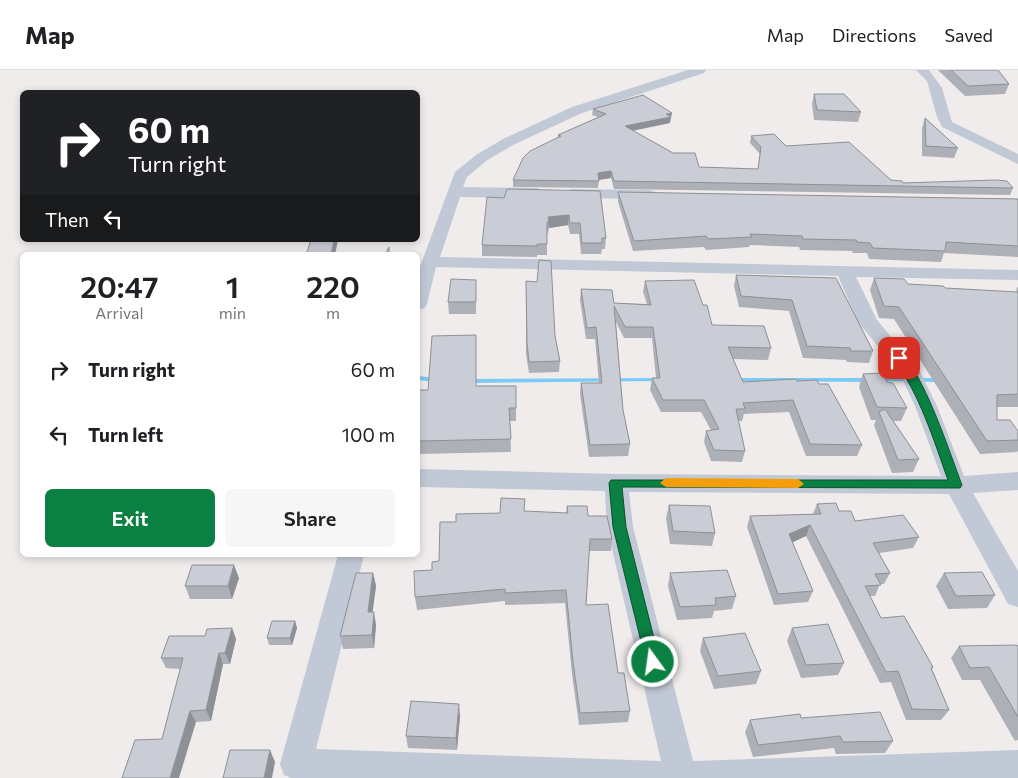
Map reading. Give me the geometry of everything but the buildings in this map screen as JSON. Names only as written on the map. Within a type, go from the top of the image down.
[{"type":"street","points":[[420,296],[429,262],[460,175],[481,158],[508,142],[577,110],[700,70]]},
{"type":"street","points":[[922,70],[933,78],[943,118],[947,124],[1018,160]]},
{"type":"street","points":[[454,192],[662,196]]},
{"type":"street","points":[[429,262],[844,270],[1018,276]]},
{"type":"street","points":[[844,270],[868,322],[913,378],[926,406],[956,485],[1018,596]]},
{"type":"street","points":[[420,478],[616,483],[956,485],[1018,481]]},
{"type":"street","points":[[616,483],[620,527],[681,778]]},
{"type":"street","points":[[351,557],[296,764],[681,778],[1018,766]]},
{"type":"waterway","points":[[420,378],[436,380]]},
{"type":"waterway","points":[[469,381],[659,380]]},
{"type":"waterway","points":[[734,380],[869,380]]},
{"type":"waterway","points":[[879,380],[941,380]]},
{"type":"slow traffic","points":[[666,483],[798,484]]},
{"type":"route","points":[[653,662],[620,527],[616,483],[956,485],[926,406],[909,370],[899,358]]}]
